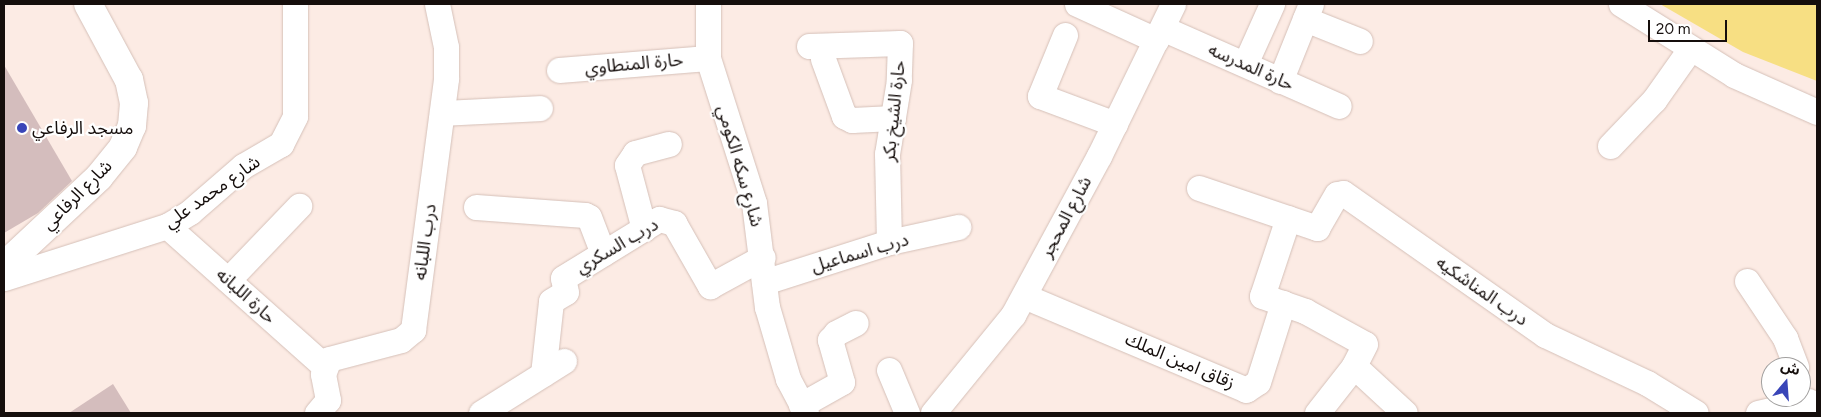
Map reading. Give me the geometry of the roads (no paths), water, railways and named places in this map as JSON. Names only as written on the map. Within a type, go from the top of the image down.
[{"type":"main road","name":"شارع الرفاعي","points":[[4,266],[99,178],[123,147],[132,126],[134,103],[130,80],[88,4]]},
{"type":"street","name":"شارع محمد علي","points":[[4,278],[167,226],[190,212],[243,166],[269,154],[290,130],[295,116],[295,4]]},
{"type":"street","name":"درب اللبانه","points":[[324,366],[329,359],[401,340],[413,330],[442,113],[446,47],[437,4]]},
{"type":"street","name":"شارع سكه الكومي","points":[[708,4],[708,58],[754,203],[763,257],[764,282],[774,337],[788,379],[803,409]]},
{"type":"street","name":"حارة المدرسه","points":[[1077,4],[1245,64],[1339,106]]},
{"type":"street","name":"شارع المحجر","points":[[933,413],[988,348],[1024,296],[1114,124],[1172,4]]},
{"type":"street","points":[[1245,64],[1272,4]]},
{"type":"street","points":[[1621,4],[1690,49],[1771,94],[1817,112]]},
{"type":"street","points":[[1280,80],[1308,11],[1360,41]]},
{"type":"street","points":[[1065,35],[1040,96],[1114,124]]},
{"type":"street","name":"حارة الشيخ بكر","points":[[889,242],[887,154],[893,118],[899,80],[899,42],[816,53],[844,116],[852,120],[893,118]]},
{"type":"street","points":[[1610,146],[1654,100],[1690,49]]},
{"type":"street","name":"حارة المنطاوي","points":[[559,70],[708,58]]},
{"type":"street","points":[[442,113],[540,108]]},
{"type":"street","points":[[644,229],[627,165],[635,153],[668,144]]},
{"type":"street","points":[[1198,188],[1288,218],[1262,296],[1305,311],[1362,340],[1364,349],[1354,366],[1317,413]]},
{"type":"street","name":"درب المناشكيه","points":[[1288,218],[1317,228],[1337,194],[1342,193],[1545,335],[1647,383],[1696,413]]},
{"type":"street","points":[[228,280],[299,206]]},
{"type":"street","points":[[476,207],[585,214],[589,217],[603,253]]},
{"type":"street","name":"درب السكري","points":[[543,374],[551,300],[566,292],[563,278],[659,219],[674,223],[710,286],[763,257]]},
{"type":"street","name":"حارة اللبانه","points":[[167,226],[324,366]]},
{"type":"street","name":"درب اسماعيل","points":[[764,282],[889,242],[958,227]]},
{"type":"street","points":[[1747,282],[1785,338],[1792,357]]},
{"type":"street","name":"زقاق امين الملك","points":[[1024,296],[1246,390],[1258,382],[1283,303]]},
{"type":"street","points":[[803,409],[842,382],[830,340],[836,333],[856,323]]},
{"type":"street","points":[[481,413],[564,361]]},
{"type":"street","points":[[317,413],[328,400],[324,366]]},
{"type":"street","points":[[1354,366],[1405,413]]},
{"type":"street","points":[[889,370],[907,413]]},
{"type":"street","points":[[1758,413],[1778,407]]},
{"type":"place","name":"مسجد الرفاعي","points":[[22,128]]}]
